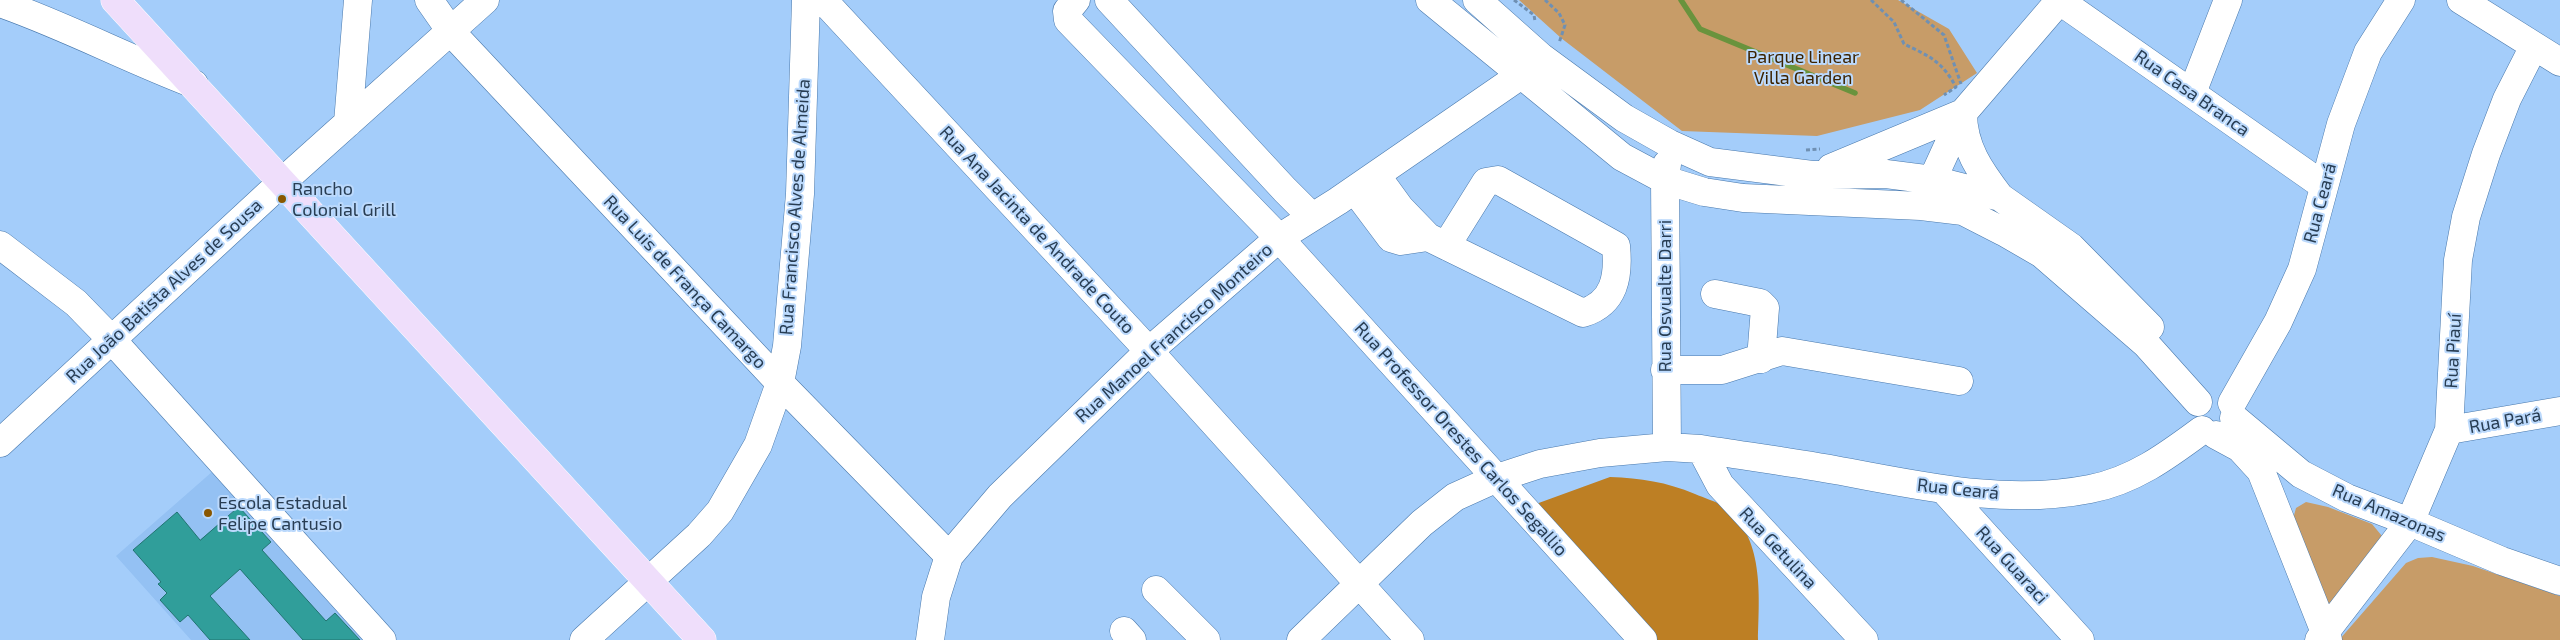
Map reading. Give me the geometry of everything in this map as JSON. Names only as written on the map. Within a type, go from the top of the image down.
[{"type":"main road","points":[[115,0],[702,640]]},
{"type":"street","points":[[348,124],[358,0]]},
{"type":"street","name":"Rua Luis de França Camargo","points":[[428,0],[452,32],[780,383],[949,556]]},
{"type":"street","name":"Rua João Batista Alves de Sousa","points":[[0,443],[282,182],[452,32],[485,0]]},
{"type":"street","name":"Rua Francisco Alves de Almeida","points":[[584,640],[699,535],[720,511],[758,445],[780,383],[788,338],[800,194],[806,0]]},
{"type":"street","name":"Rua Ana Jacinta de Andrade Couto","points":[[823,0],[1149,351],[1358,585],[1410,640]]},
{"type":"street","name":"Rua Professor Orestes Carlos Segallio","points":[[1076,0],[1067,11],[1068,20],[1279,238],[1643,640]]},
{"type":"street","points":[[1109,0],[1312,217]]},
{"type":"street","name":"Rua Amazonas","points":[[1430,0],[1622,157],[1665,180],[1704,192],[1743,198],[1921,206],[1963,211],[2042,254],[2146,344],[2215,414],[2301,474],[2347,498],[2502,561],[2560,581]]},
{"type":"street","points":[[1477,0],[1553,49],[1624,118],[1670,144],[1710,162],[1812,175],[1886,174],[1932,180],[2000,197]]},
{"type":"street","points":[[1812,175],[1891,145],[1963,101],[2060,0]]},
{"type":"street","name":"Rua Casa Branca","points":[[2060,0],[2324,186]]},
{"type":"street","points":[[2192,92],[2228,0]]},
{"type":"street","name":"Rua Ceará","points":[[1301,640],[1422,523],[1455,497],[1497,478],[1540,464],[1600,453],[1667,447],[1701,449],[1945,491],[2035,494],[2090,489],[2129,476],[2163,459],[2215,414],[2278,322],[2302,269],[2341,124],[2368,52],[2401,0]]},
{"type":"street","points":[[2460,0],[2560,62]]},
{"type":"street","points":[[0,3],[194,84]]},
{"type":"street","name":"Rua Piauí","points":[[2324,638],[2410,522],[2449,430],[2458,260],[2466,216],[2486,154],[2507,100],[2534,46]]},
{"type":"street","name":"Rua Manoel Francisco Monteiro","points":[[930,640],[936,596],[949,556],[1000,496],[1149,351],[1279,238],[1366,182],[1521,76],[1553,49]]},
{"type":"street","points":[[1921,206],[1963,101]]},
{"type":"street","points":[[1963,101],[1963,129],[1974,161],[2000,197]]},
{"type":"street","name":"Rua Osvualte Darri","points":[[1667,447],[1665,180],[1670,144]]},
{"type":"street","points":[[1366,182],[1391,238],[1401,241],[1437,241],[1583,313],[1597,309],[1608,298],[1616,269],[1616,246],[1498,180],[1486,182],[1437,241]]},
{"type":"street","name":"Rua Amazonas","points":[[2000,197],[2071,246],[2190,368],[2215,414],[2240,448],[2255,463],[2268,486],[2324,638]]},
{"type":"street","points":[[0,245],[76,303],[112,340],[382,640]]},
{"type":"street","points":[[1715,294],[1760,303],[1765,308],[1750,361]]},
{"type":"street","points":[[1665,362],[1721,356],[1750,361],[1782,351],[1796,351],[1959,381]]},
{"type":"street","name":"Rua Pará","points":[[2449,430],[2560,411]]},
{"type":"street","name":"Rua Getulina","points":[[1701,449],[1720,485],[1864,640]]},
{"type":"street","name":"Rua Guaraci","points":[[1945,491],[2080,640]]},
{"type":"street","points":[[1156,590],[1206,640]]},
{"type":"path","points":[[1545,0],[1558,13],[1565,25],[1561,40],[1553,49]]},
{"type":"path","points":[[1871,0],[1894,22],[1904,44],[1932,56],[1950,75],[1956,87],[1942,96]]},
{"type":"path","points":[[1901,0],[1944,35],[1963,101]]},
{"type":"path","points":[[1513,1],[1521,13]]},
{"type":"path","points":[[1513,1],[1534,15],[1536,27],[1530,23]]},
{"type":"path","points":[[1800,150],[1829,148]]},
{"type":"shaded area","name":"Escola Estadual Felipe Cantusio","points":[[213,471],[363,640],[191,640],[116,556]]},
{"type":"shaded area","points":[[1610,477],[1632,478],[1674,486],[1720,504],[1737,519],[1746,533],[1757,567],[1758,640],[1652,640],[1534,541],[1514,512]]},
{"type":"green space","name":"Parque Linear Villa Garden","points":[[1519,0],[1898,0],[1949,29],[1977,73],[1920,110],[1817,136],[1682,131],[1561,38]]},
{"type":"green space","points":[[2306,502],[2328,507],[2372,524],[2382,536],[2324,613],[2293,519],[2296,508]]},
{"type":"green space","points":[[2432,557],[2473,566],[2560,596],[2560,640],[2339,640],[2406,563],[2418,558]]},
{"type":"building","points":[[239,507],[271,542],[262,550],[326,621],[335,613],[360,640],[303,640],[240,569],[210,596],[250,640],[210,640],[188,615],[180,622],[160,600],[167,593],[158,584],[161,582],[133,550],[177,512],[200,540]]},
{"type":"waterway","points":[[1681,0],[1700,29],[1855,93]]},
{"type":"place","name":"Rancho Colonial Grill","points":[[282,199]]},
{"type":"place","name":"Escola Estadual Felipe Cantusio","points":[[208,513]]}]
